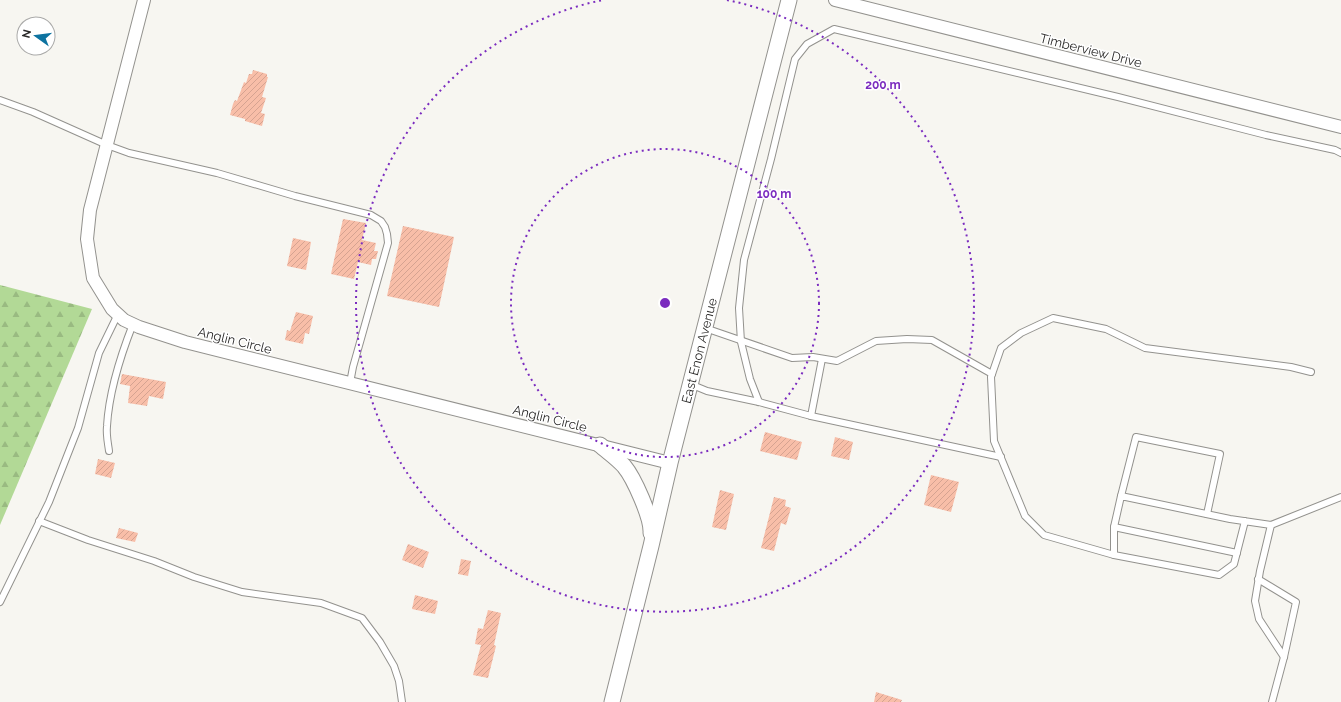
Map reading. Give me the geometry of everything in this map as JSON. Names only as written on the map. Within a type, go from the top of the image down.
[{"type":"street","name":"Anglin Circle","points":[[144,0],[90,210],[87,239],[93,278],[112,309],[124,320],[139,327],[185,342],[670,463]]},
{"type":"street","name":"East Enon Avenue","points":[[612,702],[704,328],[789,0]]},
{"type":"street","name":"Timberview Drive","points":[[835,0],[1341,127]]},
{"type":"street","points":[[600,445],[623,465],[630,475],[652,527],[651,546]]},
{"type":"lane","points":[[758,402],[750,379],[741,342],[740,308],[744,260],[771,159],[795,59],[807,44],[834,29],[1118,97],[1266,135],[1335,150],[1341,153]]},
{"type":"lane","points":[[0,100],[33,112],[107,145],[148,158],[217,173],[295,196],[354,210],[371,215],[380,221],[385,227],[388,243],[350,383]]},
{"type":"lane","points":[[0,602],[49,502],[78,428],[99,353],[118,314]]},
{"type":"lane","points":[[1245,521],[1234,564],[1219,575],[1114,555],[1044,535],[1025,516],[994,441],[991,377],[1001,348],[1021,333],[1053,318],[1106,329],[1145,348],[1291,367],[1311,372]]},
{"type":"lane","points":[[109,451],[107,427],[114,379],[121,354],[133,324]]},
{"type":"lane","points":[[704,328],[741,342],[792,358],[813,357],[838,361],[876,341],[907,339],[932,340],[992,374]]},
{"type":"lane","points":[[810,416],[822,359]]},
{"type":"lane","points":[[690,384],[707,391],[758,402],[810,416],[1001,457]]},
{"type":"lane","points":[[1114,555],[1114,527],[1120,496],[1136,437],[1220,454],[1207,514]]},
{"type":"lane","points":[[1120,496],[1207,514],[1271,525],[1341,497]]},
{"type":"lane","points":[[39,521],[88,540],[154,561],[194,577],[242,592],[321,603],[362,618],[380,642],[394,666],[400,682],[402,702]]},
{"type":"lane","points":[[1271,525],[1258,579],[1255,602],[1259,619],[1284,657]]},
{"type":"lane","points":[[1114,527],[1237,553]]},
{"type":"lane","points":[[1258,579],[1296,602],[1272,702]]},
{"type":"green space","points":[[0,285],[92,309],[0,525]]},
{"type":"building","points":[[253,70],[267,74],[268,77],[262,97],[266,98],[261,113],[265,114],[262,126],[230,115],[233,104],[235,100],[237,101],[244,82],[246,83],[249,74],[252,74]]},
{"type":"building","points":[[343,219],[366,223],[362,240],[376,243],[374,251],[378,251],[376,259],[372,259],[371,265],[358,262],[354,279],[331,274]]},
{"type":"building","points":[[403,226],[454,237],[439,307],[387,296]]},
{"type":"building","points":[[293,238],[311,242],[306,270],[287,266]]},
{"type":"building","points":[[296,312],[313,316],[309,334],[305,333],[303,344],[285,340],[287,330],[290,331]]},
{"type":"building","points":[[122,374],[166,382],[163,399],[149,396],[147,406],[128,403],[130,386],[120,384]]},
{"type":"building","points":[[765,432],[802,442],[797,460],[760,451]]},
{"type":"building","points":[[835,437],[853,442],[849,460],[831,456]]},
{"type":"building","points":[[98,459],[115,463],[111,478],[95,474]]},
{"type":"building","points":[[931,475],[959,482],[951,512],[924,505]]},
{"type":"building","points":[[720,490],[734,494],[726,530],[712,527]]},
{"type":"building","points":[[774,497],[786,500],[785,506],[791,508],[786,525],[781,523],[774,551],[761,548]]},
{"type":"building","points":[[119,528],[138,533],[135,542],[116,538]]},
{"type":"building","points":[[408,544],[429,552],[423,568],[402,560]]},
{"type":"building","points":[[461,559],[471,561],[468,576],[458,574]]},
{"type":"building","points":[[415,595],[438,601],[435,614],[412,609]]},
{"type":"building","points":[[488,610],[501,613],[494,645],[496,646],[488,678],[473,675],[481,645],[475,644],[478,628],[483,629]]},
{"type":"building","points":[[876,692],[902,700],[901,702],[874,702]]}]
